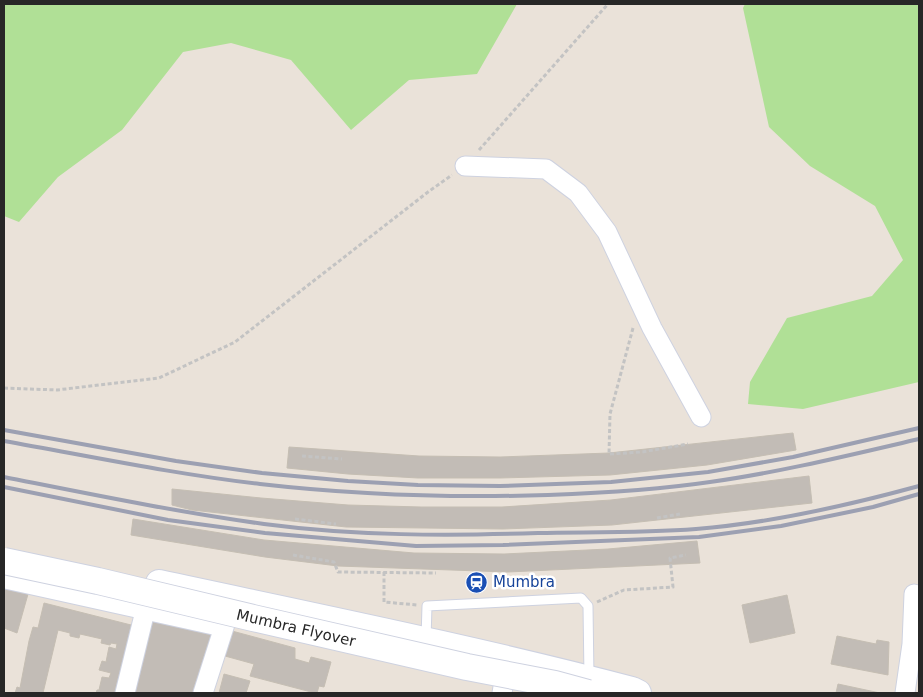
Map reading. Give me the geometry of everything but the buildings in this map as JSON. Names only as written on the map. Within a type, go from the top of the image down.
[{"type":"main road","points":[[4,549],[426,641],[587,688],[632,690],[638,693]]},
{"type":"main road","name":"Mumbra Flyover","points":[[4,561],[467,667],[555,684],[587,688]]},
{"type":"main road","points":[[4,575],[225,624],[502,690],[534,693]]},
{"type":"street","points":[[465,166],[546,169],[578,193],[607,232],[652,328],[702,417]]},
{"type":"street","points":[[905,693],[912,644],[914,594]]},
{"type":"street","points":[[125,693],[146,607]]},
{"type":"street","points":[[203,693],[225,624]]},
{"type":"lane","points":[[424,670],[427,606],[581,598],[588,606],[587,688]]},
{"type":"path","points":[[4,388],[57,390],[159,378],[234,342],[428,192],[465,166],[608,4]]},
{"type":"path","points":[[640,301],[610,414],[609,454],[642,452],[688,444]]},
{"type":"path","points":[[302,456],[342,459]]},
{"type":"path","points":[[657,518],[680,514]]},
{"type":"path","points":[[296,519],[336,524]]},
{"type":"path","points":[[293,555],[334,562],[338,572],[436,573]]},
{"type":"path","points":[[588,606],[624,590],[673,587],[670,558],[686,555]]},
{"type":"path","points":[[384,572],[384,602],[427,606]]},
{"type":"green space","points":[[4,4],[517,4],[477,74],[409,80],[351,130],[291,60],[231,43],[183,52],[122,130],[58,177],[19,222],[4,216]]},
{"type":"green space","points":[[745,4],[919,4],[919,382],[803,409],[748,404],[750,382],[787,318],[872,296],[903,260],[875,206],[810,166],[769,127],[743,8]]},
{"type":"railway","points":[[4,430],[176,461],[262,473],[418,485],[500,486],[611,482],[708,472],[793,457],[919,428]]},
{"type":"railway","points":[[4,441],[164,470],[260,484],[368,493],[476,496],[588,493],[690,485],[789,468],[919,439]]},
{"type":"railway","points":[[4,477],[166,508],[264,524],[332,531],[435,535],[637,532],[724,526],[809,513],[919,486]]},
{"type":"railway","points":[[4,487],[168,520],[265,533],[416,546],[503,545],[699,537],[781,526],[873,507],[919,494]]},
{"type":"place","name":"Mumbra","points":[[477,582]]}]
